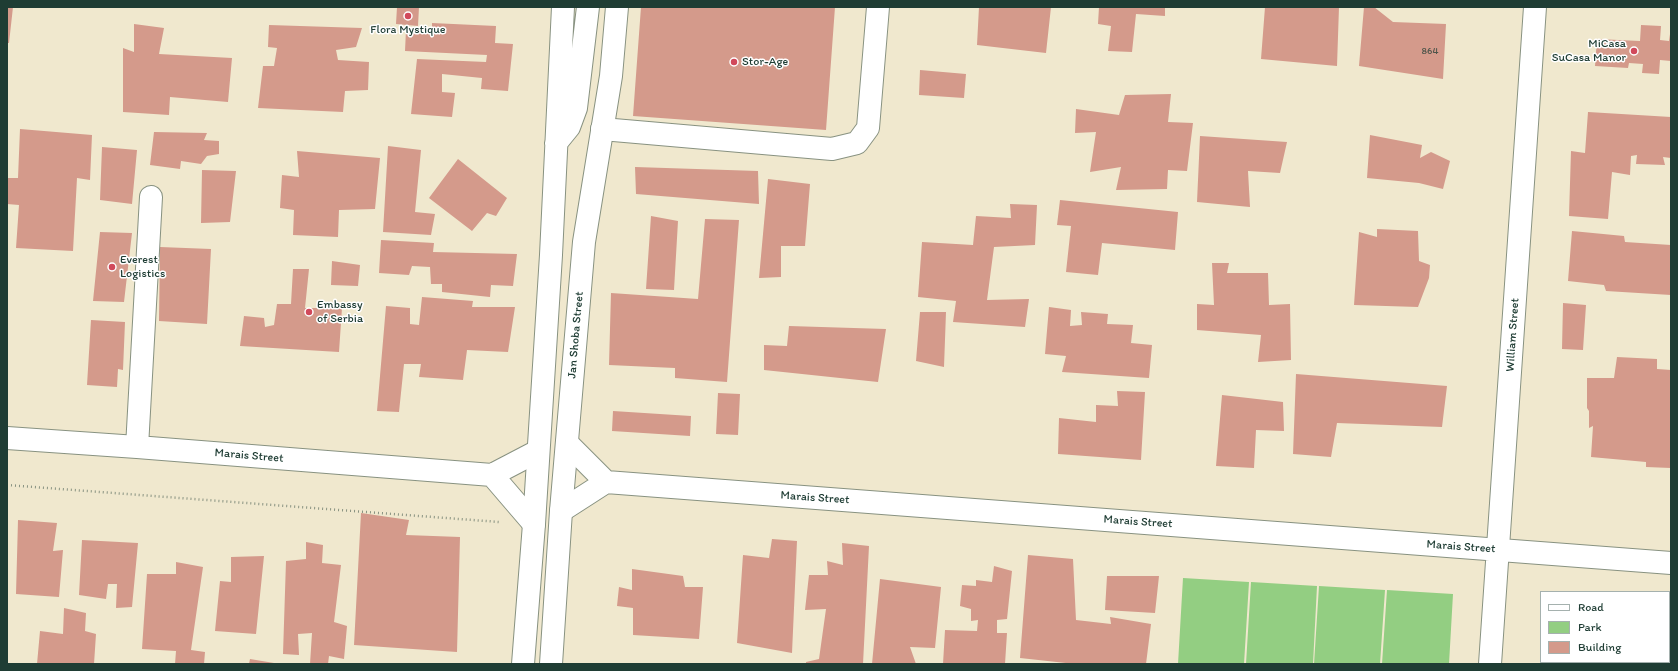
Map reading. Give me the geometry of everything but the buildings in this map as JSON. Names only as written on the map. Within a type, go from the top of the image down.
[{"type":"street","points":[[524,664],[551,255],[563,7]]},
{"type":"street","points":[[556,144],[569,127],[576,108],[588,7]]},
{"type":"street","name":"Jan Shoba Street","points":[[550,664],[561,511],[584,242],[611,76],[617,7]]},
{"type":"street","points":[[602,129],[832,148],[857,143],[868,128],[878,7]]},
{"type":"street","name":"William Street","points":[[1490,664],[1535,7]]},
{"type":"street","points":[[137,447],[151,197]]},
{"type":"street","name":"Marais Street","points":[[7,438],[492,475]]},
{"type":"street","points":[[561,511],[606,482],[567,443]]},
{"type":"street","points":[[534,524],[492,475],[538,451]]},
{"type":"street","name":"Marais Street","points":[[606,482],[1671,563]]},
{"type":"path","points":[[7,485],[503,522]]},
{"type":"green space","points":[[1183,578],[1249,582],[1244,664],[1178,664]]},
{"type":"green space","points":[[1251,582],[1317,586],[1313,664],[1246,664]]},
{"type":"green space","points":[[1319,586],[1385,590],[1380,664],[1314,664]]},
{"type":"green space","points":[[1387,590],[1453,594],[1449,664],[1382,664]]},
{"type":"place","name":"Flora Mystique","points":[[408,16]]},
{"type":"place","name":"MiCasa SuCasa Manor","points":[[1634,51]]},
{"type":"place","name":"Stor-Age","points":[[734,62]]},
{"type":"place","name":"Everest Logistics","points":[[112,267]]},
{"type":"place","name":"Embassy of Serbia","points":[[309,312]]}]
